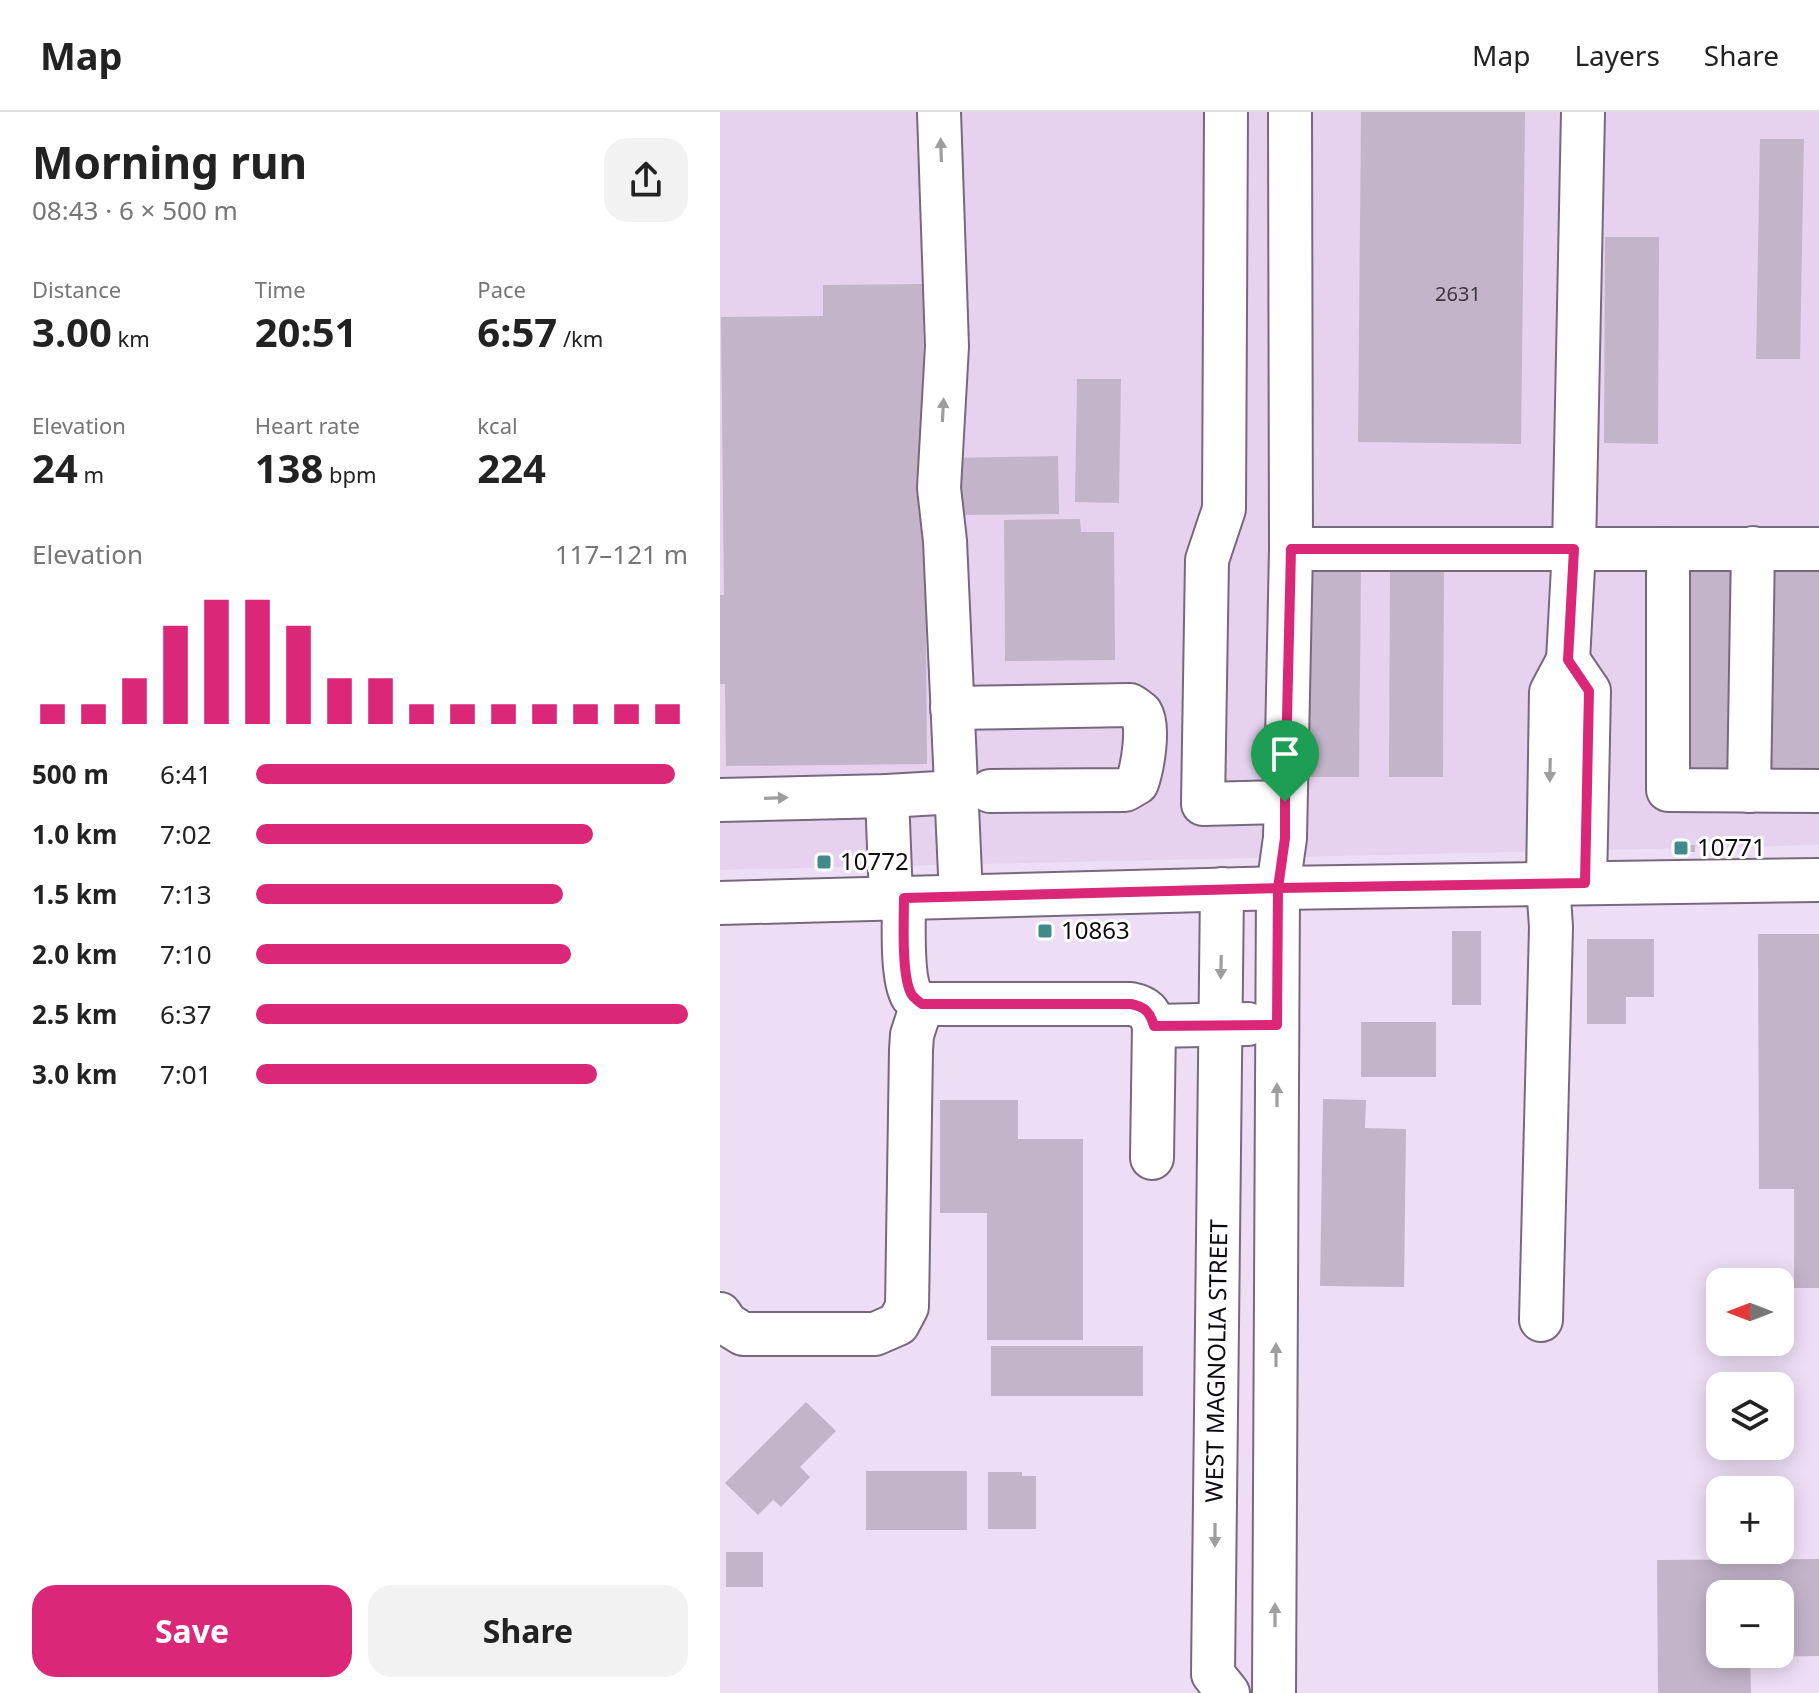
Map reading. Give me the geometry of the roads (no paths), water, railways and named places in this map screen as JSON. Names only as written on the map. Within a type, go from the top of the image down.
[{"type":"street","points":[[939,112],[947,346],[939,488],[945,541],[952,708],[973,791],[961,896]]},
{"type":"street","points":[[1226,112],[1224,509],[1207,560],[1203,804],[1285,802]]},
{"type":"street","points":[[1274,1693],[1278,888],[1285,838],[1291,549],[1290,112]]},
{"type":"street","points":[[1541,1320],[1551,927],[1567,883],[1551,692],[1568,660],[1574,549],[1583,112]]},
{"type":"street","points":[[1749,791],[1753,548]]},
{"type":"street","points":[[1291,549],[1819,549]]},
{"type":"street","points":[[1668,549],[1668,790],[1819,791]]},
{"type":"street","points":[[720,800],[973,791],[1125,790],[1137,783],[1142,768],[1144,725],[1141,713],[1130,705],[952,708]]},
{"type":"street","points":[[887,796],[905,961],[913,998],[922,1004],[1131,1004],[1143,1007],[1151,1015],[1154,1026],[1152,1158]]},
{"type":"street","points":[[720,903],[1222,889],[1819,880]]},
{"type":"street","name":"WEST MAGNOLIA STREET","points":[[1212,1687],[1222,889]]},
{"type":"street","points":[[720,1314],[727,1324],[743,1334],[875,1334],[898,1324],[907,1307],[911,1050],[912,1035],[922,1004]]},
{"type":"street","points":[[1154,1026],[1277,1025]]},
{"type":"place","name":"10771","points":[[1681,848]]},
{"type":"place","name":"10772","points":[[824,862]]},
{"type":"place","name":"10863","points":[[1045,931]]}]
